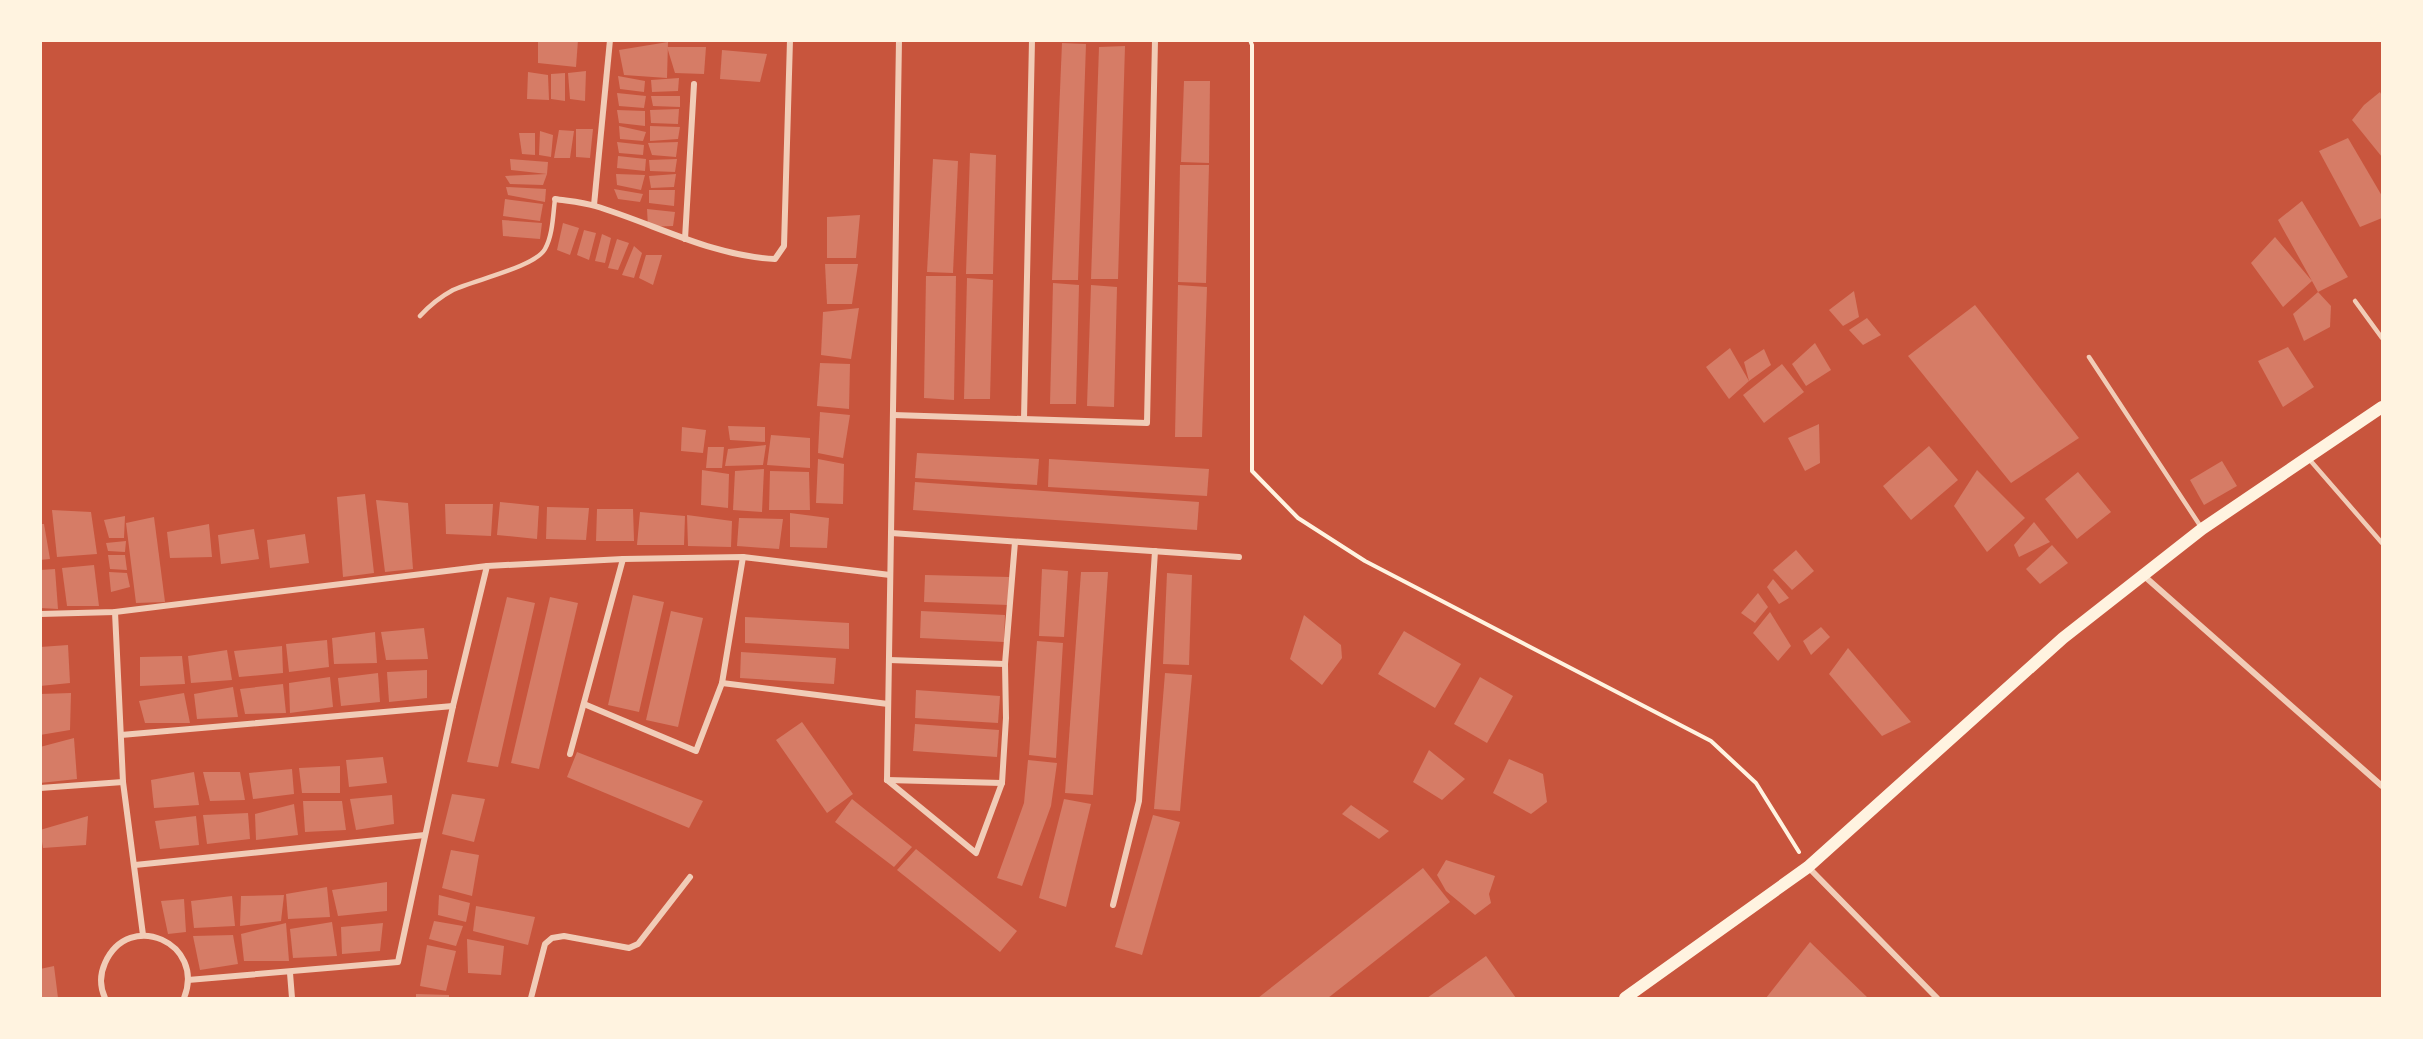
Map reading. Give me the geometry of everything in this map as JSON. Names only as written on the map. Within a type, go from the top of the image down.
[{"type":"main road","points":[[1625,999],[1808,867],[2063,638],[2143,575],[2202,529],[2382,407]]},
{"type":"street","points":[[594,205],[610,40]]},
{"type":"street","points":[[555,199],[594,205],[710,248],[775,259],[784,246],[790,40]]},
{"type":"street","points":[[886,780],[899,40]]},
{"type":"street","points":[[1024,419],[1032,40]]},
{"type":"street","points":[[893,415],[1147,423],[1155,40]]},
{"type":"street","points":[[685,239],[694,84]]},
{"type":"street","points":[[891,533],[1239,557]]},
{"type":"street","points":[[886,780],[976,853],[1002,783],[1006,718],[1005,664],[1015,542]]},
{"type":"street","points":[[1113,905],[1139,801],[1155,551]]},
{"type":"street","points":[[40,614],[115,612],[486,566],[622,559],[743,557],[890,575]]},
{"type":"street","points":[[584,704],[696,751],[722,683],[743,557]]},
{"type":"street","points":[[570,754],[622,559]]},
{"type":"street","points":[[188,980],[398,962],[453,706],[486,566]]},
{"type":"street","points":[[2143,575],[2382,786]]},
{"type":"street","points":[[115,612],[123,782],[143,935]]},
{"type":"street","points":[[889,660],[1005,664]]},
{"type":"street","points":[[722,683],[888,704]]},
{"type":"street","points":[[121,735],[453,706]]},
{"type":"street","points":[[886,780],[1002,783]]},
{"type":"street","points":[[40,788],[123,782]]},
{"type":"street","points":[[135,865],[425,836]]},
{"type":"street","points":[[1808,867],[1937,999]]},
{"type":"street","points":[[531,999],[545,944],[552,938],[564,936],[629,948],[638,944],[690,877]]},
{"type":"street","points":[[105,999],[101,982],[102,968],[108,955],[117,945],[129,938],[143,935],[157,937],[176,949],[187,969],[188,980],[184,999]]},
{"type":"street","points":[[290,973],[292,999]]},
{"type":"lane","points":[[420,316],[434,301],[454,290],[531,263],[545,250],[555,199]]},
{"type":"lane","points":[[2355,301],[2382,338]]},
{"type":"lane","points":[[2089,357],[2202,529]]},
{"type":"lane","points":[[2308,458],[2382,543]]},
{"type":"path","points":[[1250,40],[1252,45],[1252,471],[1298,518],[1365,561],[1711,741],[1756,783],[1808,867]]},
{"type":"building","points":[[538,40],[578,40],[576,67],[538,63]]},
{"type":"building","points":[[668,42],[667,78],[624,75],[619,50]]},
{"type":"building","points":[[1062,43],[1086,44],[1078,280],[1052,280]]},
{"type":"building","points":[[1125,46],[1118,279],[1091,279],[1099,47]]},
{"type":"building","points":[[667,47],[706,47],[704,74],[675,73]]},
{"type":"building","points":[[722,50],[767,54],[760,82],[720,79]]},
{"type":"building","points":[[586,71],[585,101],[570,99],[568,73]]},
{"type":"building","points":[[528,72],[548,75],[549,100],[527,99]]},
{"type":"building","points":[[565,73],[565,101],[551,99],[551,74]]},
{"type":"building","points":[[618,76],[645,81],[644,92],[620,89]]},
{"type":"building","points":[[679,78],[678,91],[652,92],[651,80]]},
{"type":"building","points":[[1184,81],[1210,81],[1209,163],[1181,162]]},
{"type":"building","points":[[2380,92],[2382,96],[2382,157],[2352,120],[2364,105]]},
{"type":"building","points":[[617,93],[646,96],[644,108],[619,106]]},
{"type":"building","points":[[651,96],[680,96],[680,107],[653,106]]},
{"type":"building","points":[[679,109],[678,124],[651,123],[650,110]]},
{"type":"building","points":[[617,110],[645,111],[645,126],[619,123]]},
{"type":"building","points":[[619,126],[646,132],[643,141],[620,139]]},
{"type":"building","points":[[650,126],[680,127],[678,139],[650,141]]},
{"type":"building","points":[[576,129],[593,129],[590,158],[576,157]]},
{"type":"building","points":[[559,130],[574,131],[570,158],[554,158]]},
{"type":"building","points":[[540,131],[553,135],[551,157],[539,155]]},
{"type":"building","points":[[519,133],[535,133],[535,155],[522,154]]},
{"type":"building","points":[[2348,138],[2382,196],[2382,218],[2360,227],[2319,151]]},
{"type":"building","points":[[617,142],[644,145],[643,155],[619,153]]},
{"type":"building","points":[[678,142],[676,157],[652,155],[648,143]]},
{"type":"building","points":[[970,153],[996,155],[993,274],[966,274]]},
{"type":"building","points":[[618,156],[646,159],[645,171],[617,168]]},
{"type":"building","points":[[510,159],[548,162],[547,174],[511,170]]},
{"type":"building","points":[[677,159],[675,172],[650,171],[649,160]]},
{"type":"building","points":[[933,159],[958,161],[953,273],[927,272]]},
{"type":"building","points":[[1180,165],[1209,165],[1206,283],[1178,282]]},
{"type":"building","points":[[547,174],[543,185],[510,184],[505,176]]},
{"type":"building","points":[[616,174],[645,175],[641,190],[617,185]]},
{"type":"building","points":[[676,174],[674,187],[651,188],[649,176]]},
{"type":"building","points":[[506,187],[546,189],[545,202],[508,195]]},
{"type":"building","points":[[614,189],[643,194],[640,202],[618,199]]},
{"type":"building","points":[[649,190],[675,190],[674,206],[649,203]]},
{"type":"building","points":[[505,199],[543,204],[540,221],[503,216]]},
{"type":"building","points":[[2302,201],[2348,277],[2318,292],[2278,220]]},
{"type":"building","points":[[647,209],[675,212],[673,226],[648,227]]},
{"type":"building","points":[[860,215],[856,258],[827,258],[827,217]]},
{"type":"building","points":[[502,220],[542,223],[540,239],[503,236]]},
{"type":"building","points":[[563,223],[579,228],[570,255],[557,250]]},
{"type":"building","points":[[584,230],[596,233],[589,260],[577,255]]},
{"type":"building","points":[[602,234],[611,238],[605,263],[595,261]]},
{"type":"building","points":[[2275,237],[2312,281],[2283,307],[2251,263]]},
{"type":"building","points":[[617,239],[629,243],[618,270],[608,268]]},
{"type":"building","points":[[634,246],[642,253],[634,278],[622,275]]},
{"type":"building","points":[[646,255],[662,255],[653,285],[639,278]]},
{"type":"building","points":[[825,264],[858,264],[852,304],[827,304]]},
{"type":"building","points":[[926,276],[956,276],[954,400],[924,398]]},
{"type":"building","points":[[967,278],[993,280],[990,399],[964,399]]},
{"type":"building","points":[[1053,283],[1079,285],[1076,404],[1050,404]]},
{"type":"building","points":[[1091,285],[1117,287],[1114,407],[1087,406]]},
{"type":"building","points":[[1178,285],[1207,287],[1202,437],[1175,437]]},
{"type":"building","points":[[1854,291],[1859,317],[1843,326],[1829,310]]},
{"type":"building","points":[[2318,292],[2331,306],[2330,327],[2304,341],[2293,314]]},
{"type":"building","points":[[1975,305],[2079,438],[2011,483],[1908,356]]},
{"type":"building","points":[[859,308],[851,359],[821,355],[823,312]]},
{"type":"building","points":[[1867,318],[1881,335],[1863,345],[1849,330]]},
{"type":"building","points":[[1815,343],[1831,370],[1806,386],[1792,364]]},
{"type":"building","points":[[2288,347],[2314,387],[2283,407],[2258,361]]},
{"type":"building","points":[[1730,348],[1749,381],[1729,399],[1706,367]]},
{"type":"building","points":[[1764,349],[1771,365],[1749,381],[1744,362]]},
{"type":"building","points":[[820,363],[850,364],[849,409],[817,406]]},
{"type":"building","points":[[1782,364],[1804,392],[1764,423],[1743,395]]},
{"type":"building","points":[[820,412],[850,415],[843,458],[818,453]]},
{"type":"building","points":[[1819,424],[1820,463],[1805,471],[1788,438]]},
{"type":"building","points":[[728,426],[765,427],[765,442],[730,440]]},
{"type":"building","points":[[682,427],[706,430],[703,453],[681,451]]},
{"type":"building","points":[[771,435],[810,438],[810,468],[767,465]]},
{"type":"building","points":[[766,445],[763,465],[725,466],[728,449]]},
{"type":"building","points":[[1929,446],[1958,480],[1911,520],[1883,486]]},
{"type":"building","points":[[708,447],[724,447],[722,468],[706,468]]},
{"type":"building","points":[[917,453],[1039,459],[1037,485],[915,478]]},
{"type":"building","points":[[818,459],[844,464],[843,504],[816,503]]},
{"type":"building","points":[[1049,459],[1209,469],[1207,496],[1048,487]]},
{"type":"building","points":[[2222,461],[2237,486],[2204,505],[2190,480]]},
{"type":"building","points":[[764,469],[762,512],[733,510],[735,471]]},
{"type":"building","points":[[702,470],[729,474],[728,508],[701,505]]},
{"type":"building","points":[[1977,470],[2025,518],[1987,552],[1954,506]]},
{"type":"building","points":[[770,471],[809,472],[810,510],[769,510]]},
{"type":"building","points":[[2078,472],[2111,512],[2077,539],[2045,499]]},
{"type":"building","points":[[915,482],[1199,502],[1197,530],[913,510]]},
{"type":"building","points":[[365,494],[374,573],[343,577],[337,497]]},
{"type":"building","points":[[376,500],[408,503],[413,569],[385,572]]},
{"type":"building","points":[[500,502],[539,506],[537,539],[497,535]]},
{"type":"building","points":[[445,504],[493,504],[491,536],[446,534]]},
{"type":"building","points":[[547,507],[589,508],[586,540],[546,539]]},
{"type":"building","points":[[597,509],[633,509],[634,541],[596,541]]},
{"type":"building","points":[[52,510],[91,512],[97,554],[57,557]]},
{"type":"building","points":[[640,512],[685,516],[684,545],[637,545]]},
{"type":"building","points":[[790,513],[829,518],[827,548],[790,547]]},
{"type":"building","points":[[687,515],[732,521],[731,547],[688,546]]},
{"type":"building","points":[[125,516],[124,538],[109,538],[104,520]]},
{"type":"building","points":[[154,517],[165,602],[136,603],[126,523]]},
{"type":"building","points":[[739,518],[783,519],[779,549],[737,546]]},
{"type":"building","points":[[2034,522],[2050,542],[2019,557],[2014,545]]},
{"type":"building","points":[[40,524],[44,524],[50,559],[40,560]]},
{"type":"building","points":[[209,524],[212,557],[170,558],[167,532]]},
{"type":"building","points":[[254,529],[259,559],[221,564],[218,535]]},
{"type":"building","points":[[305,534],[309,563],[270,568],[267,540]]},
{"type":"building","points":[[126,541],[125,552],[108,551],[106,543]]},
{"type":"building","points":[[2052,545],[2068,563],[2040,584],[2026,569]]},
{"type":"building","points":[[1796,550],[1814,571],[1792,590],[1773,570]]},
{"type":"building","points":[[108,555],[125,555],[127,570],[110,569]]},
{"type":"building","points":[[94,565],[99,606],[67,606],[62,568]]},
{"type":"building","points":[[55,569],[58,609],[40,608],[40,570]]},
{"type":"building","points":[[1042,569],[1068,571],[1064,637],[1039,636]]},
{"type":"building","points":[[109,572],[127,573],[130,587],[111,592]]},
{"type":"building","points":[[1081,572],[1108,572],[1093,795],[1065,793]]},
{"type":"building","points":[[1167,573],[1192,575],[1189,665],[1163,664]]},
{"type":"building","points":[[925,575],[1009,577],[1008,605],[924,602]]},
{"type":"building","points":[[1773,579],[1789,598],[1779,604],[1767,587]]},
{"type":"building","points":[[1758,593],[1768,607],[1755,623],[1741,613]]},
{"type":"building","points":[[633,595],[664,602],[639,712],[608,705]]},
{"type":"building","points":[[507,597],[535,603],[498,767],[467,762]]},
{"type":"building","points":[[550,597],[578,603],[539,769],[511,763]]},
{"type":"building","points":[[671,611],[703,618],[678,727],[646,720]]},
{"type":"building","points":[[921,611],[1005,615],[1004,642],[920,638]]},
{"type":"building","points":[[1770,612],[1791,646],[1778,661],[1753,633]]},
{"type":"building","points":[[1304,615],[1341,645],[1342,658],[1322,685],[1290,659]]},
{"type":"building","points":[[745,617],[849,623],[849,649],[745,643]]},
{"type":"building","points":[[1821,627],[1830,637],[1811,655],[1803,641]]},
{"type":"building","points":[[424,628],[428,659],[386,660],[381,632]]},
{"type":"building","points":[[1404,631],[1461,664],[1435,708],[1378,674]]},
{"type":"building","points":[[375,632],[377,663],[334,664],[332,638]]},
{"type":"building","points":[[327,640],[329,667],[289,672],[286,644]]},
{"type":"building","points":[[1037,641],[1063,643],[1056,758],[1029,755]]},
{"type":"building","points":[[68,645],[70,683],[40,686],[40,647]]},
{"type":"building","points":[[282,646],[283,673],[239,677],[234,651]]},
{"type":"building","points":[[1848,648],[1911,722],[1882,736],[1829,674]]},
{"type":"building","points":[[227,650],[232,680],[191,683],[188,656]]},
{"type":"building","points":[[741,652],[836,658],[834,684],[740,678]]},
{"type":"building","points":[[182,656],[185,684],[140,686],[140,657]]},
{"type":"building","points":[[427,670],[427,698],[389,702],[387,672]]},
{"type":"building","points":[[378,673],[380,702],[341,706],[338,678]]},
{"type":"building","points":[[1165,673],[1192,675],[1180,811],[1154,809]]},
{"type":"building","points":[[330,677],[333,707],[290,713],[289,683]]},
{"type":"building","points":[[1480,677],[1513,696],[1487,743],[1454,724]]},
{"type":"building","points":[[283,684],[286,713],[245,714],[240,689]]},
{"type":"building","points":[[233,687],[238,717],[197,719],[194,694]]},
{"type":"building","points":[[916,690],[1000,696],[998,723],[915,718]]},
{"type":"building","points":[[71,693],[70,730],[40,735],[40,694]]},
{"type":"building","points":[[184,693],[190,723],[145,723],[139,701]]},
{"type":"building","points":[[802,722],[853,794],[827,813],[776,740]]},
{"type":"building","points":[[915,724],[999,730],[997,757],[913,751]]},
{"type":"building","points":[[74,738],[77,779],[40,783],[40,747]]},
{"type":"building","points":[[1429,750],[1465,779],[1442,800],[1413,782]]},
{"type":"building","points":[[577,752],[703,801],[689,828],[567,777]]},
{"type":"building","points":[[383,757],[387,783],[349,787],[346,760]]},
{"type":"building","points":[[1509,759],[1543,774],[1547,802],[1531,814],[1493,793]]},
{"type":"building","points":[[1028,760],[1057,763],[1051,806],[1022,886],[997,878],[1024,803]]},
{"type":"building","points":[[340,766],[340,793],[302,793],[299,768]]},
{"type":"building","points":[[292,769],[294,794],[253,799],[249,773]]},
{"type":"building","points":[[194,772],[199,805],[154,808],[151,780]]},
{"type":"building","points":[[203,772],[240,772],[245,800],[210,801]]},
{"type":"building","points":[[452,794],[485,799],[474,842],[442,834]]},
{"type":"building","points":[[392,795],[394,824],[356,830],[350,799]]},
{"type":"building","points":[[852,799],[912,847],[894,867],[835,822]]},
{"type":"building","points":[[1064,799],[1091,804],[1066,907],[1039,898]]},
{"type":"building","points":[[303,801],[342,801],[346,830],[305,832]]},
{"type":"building","points":[[294,804],[298,835],[256,840],[255,814]]},
{"type":"building","points":[[1351,805],[1389,831],[1379,839],[1342,814]]},
{"type":"building","points":[[248,813],[250,839],[207,844],[203,815]]},
{"type":"building","points":[[1153,815],[1180,822],[1142,955],[1115,947]]},
{"type":"building","points":[[88,816],[86,845],[43,848],[40,830]]},
{"type":"building","points":[[196,816],[199,845],[160,849],[155,821]]},
{"type":"building","points":[[916,849],[1017,931],[1000,952],[897,870]]},
{"type":"building","points":[[451,850],[479,855],[472,896],[442,888]]},
{"type":"building","points":[[1446,860],[1495,876],[1489,894],[1491,903],[1475,915],[1446,891],[1437,875]]},
{"type":"building","points":[[1423,868],[1450,902],[1328,998],[1258,998]]},
{"type":"building","points":[[387,882],[387,911],[338,916],[332,890]]},
{"type":"building","points":[[327,887],[330,917],[288,919],[286,894]]},
{"type":"building","points":[[284,895],[281,921],[240,926],[241,896]]},
{"type":"building","points":[[439,895],[470,903],[466,922],[438,915]]},
{"type":"building","points":[[232,896],[235,926],[194,928],[191,901]]},
{"type":"building","points":[[184,899],[186,932],[168,934],[161,901]]},
{"type":"building","points":[[476,906],[535,917],[528,945],[473,931]]},
{"type":"building","points":[[434,921],[463,926],[456,946],[429,939]]},
{"type":"building","points":[[332,922],[337,956],[293,958],[290,929]]},
{"type":"building","points":[[286,923],[289,961],[244,961],[241,934]]},
{"type":"building","points":[[383,923],[380,951],[342,954],[341,927]]},
{"type":"building","points":[[233,935],[238,964],[200,970],[193,936]]},
{"type":"building","points":[[467,939],[504,946],[501,975],[468,973]]},
{"type":"building","points":[[1810,942],[1868,998],[1766,998]]},
{"type":"building","points":[[427,945],[456,951],[446,991],[420,986]]},
{"type":"building","points":[[1486,956],[1516,998],[1427,998]]},
{"type":"building","points":[[54,966],[58,998],[40,998],[40,969]]},
{"type":"building","points":[[416,994],[449,995],[449,998],[416,998]]}]
